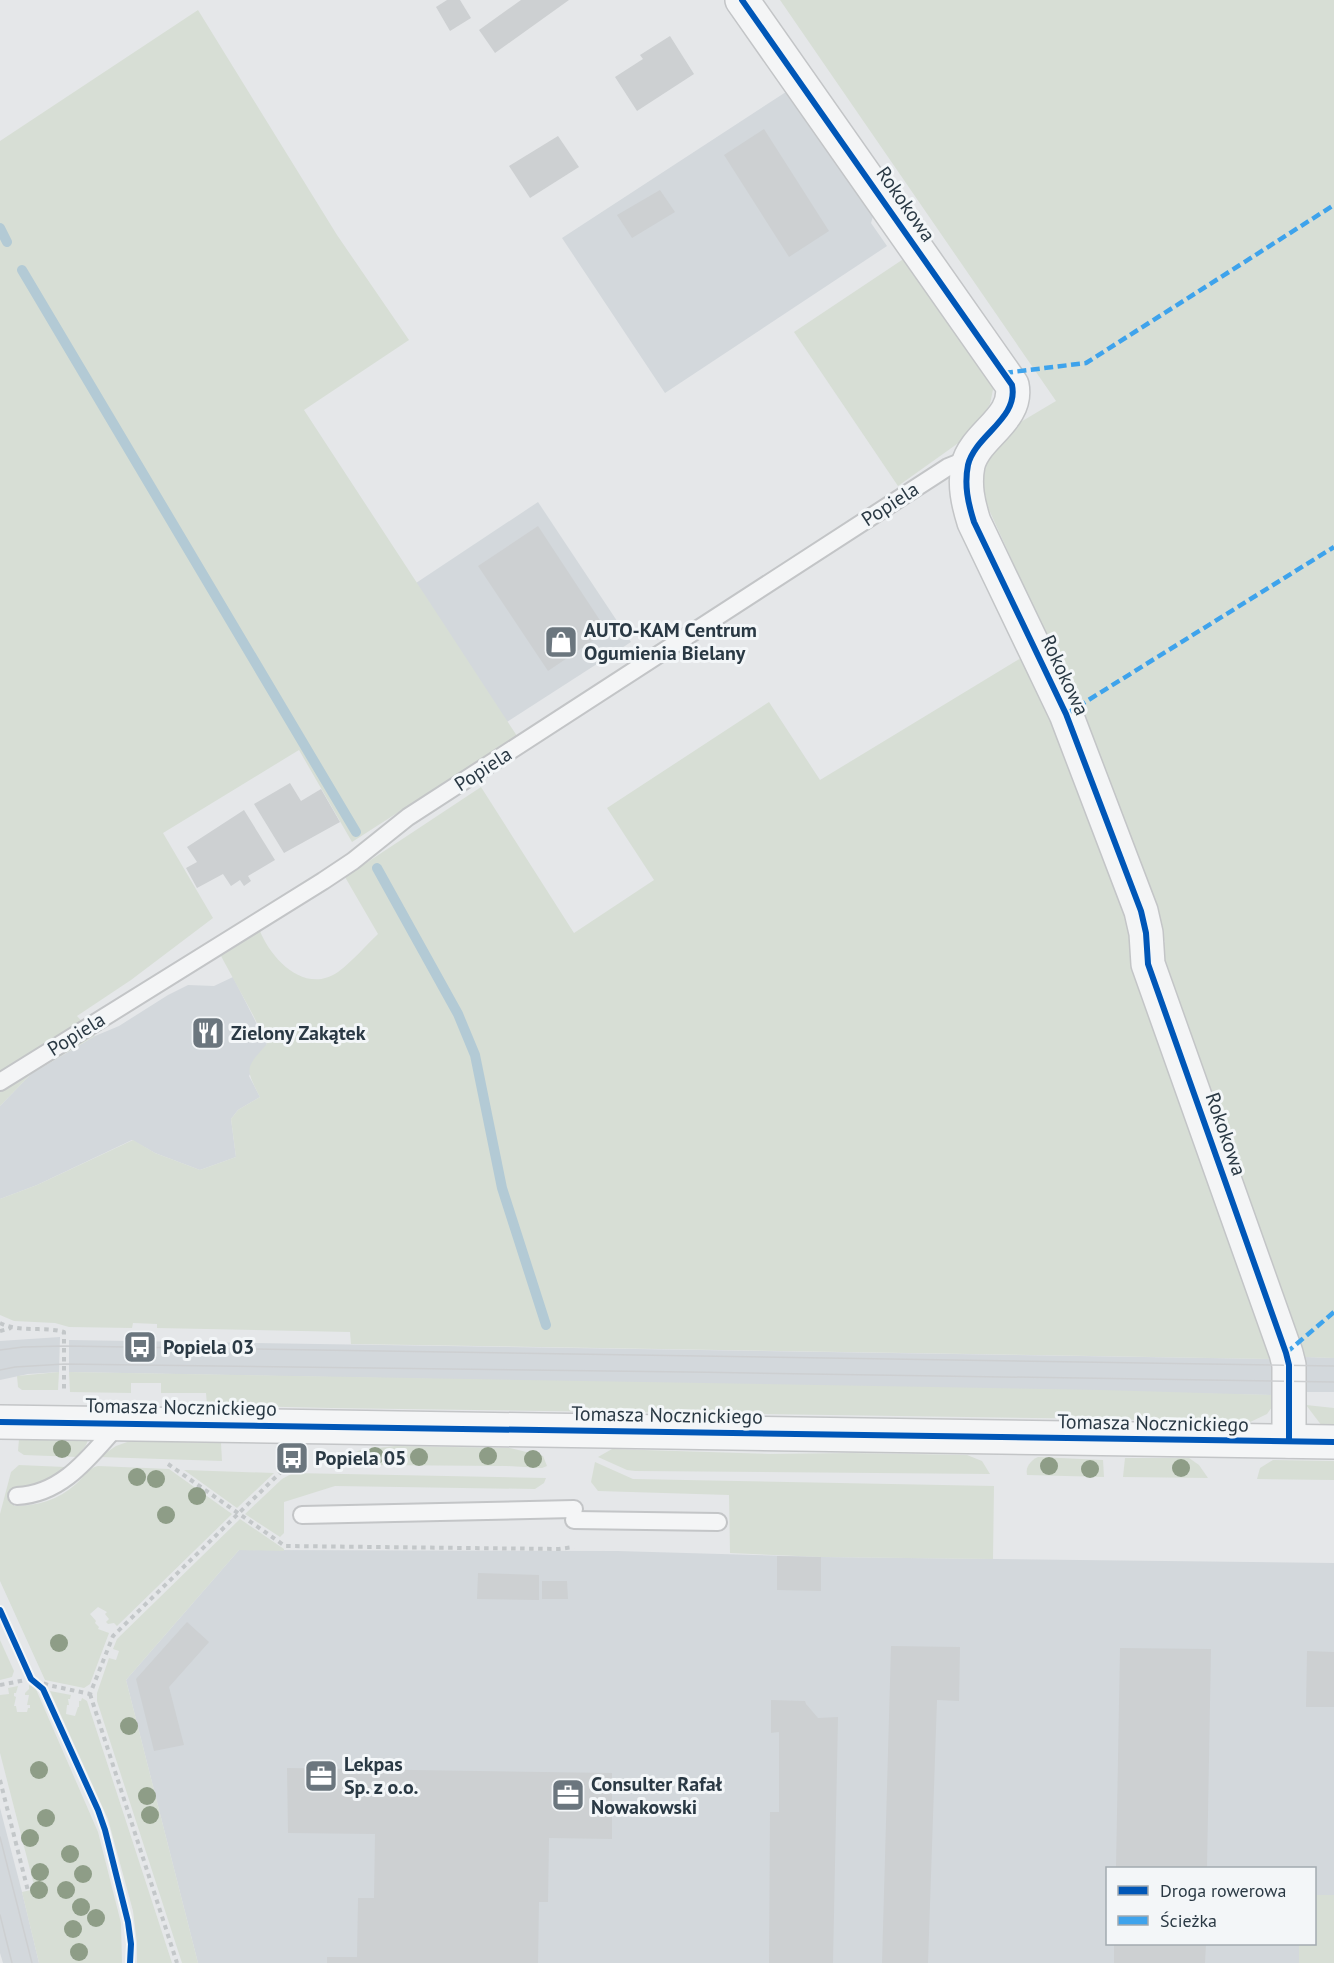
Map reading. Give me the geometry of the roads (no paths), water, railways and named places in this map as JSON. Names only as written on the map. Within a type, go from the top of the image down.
[{"type":"street","name":"Rokokowa","points":[[742,0],[1012,385],[1014,396],[1010,407],[974,450],[968,466],[966,497],[974,522],[1066,714],[1141,911],[1149,964],[1286,1353],[1289,1365],[1289,1441]]},
{"type":"street","name":"Tomasza Nocznickiego","points":[[0,1422],[1334,1442]]},
{"type":"lane","name":"Popiela","points":[[0,1082],[323,881],[353,861],[408,817],[948,467],[958,463],[968,466]]},
{"type":"lane","points":[[126,1003],[127,1022]]},
{"type":"lane","points":[[17,1496],[35,1495],[65,1479],[120,1423]]},
{"type":"lane","points":[[302,1515],[574,1515],[718,1522]]},
{"type":"waterway","points":[[0,228],[7,242]]},
{"type":"waterway","points":[[22,270],[356,832]]},
{"type":"waterway","points":[[377,868],[458,1014],[475,1055],[502,1188],[546,1325]]},
{"type":"tram line","points":[[0,1350],[64,1346],[1334,1366]]},
{"type":"tram line","points":[[0,1370],[64,1364],[1334,1382]]},
{"type":"tram line","points":[[0,1837],[32,1963]]},
{"type":"tram line","points":[[0,1915],[12,1963]]},
{"type":"place","name":"AUTO-KAM Centrum Ogumienia Bielany","points":[[561,642]]},
{"type":"place","name":"Zielony Zakątek","points":[[208,1033]]},
{"type":"place","name":"Popiela 03","points":[[140,1347]]},
{"type":"place","name":"Popiela 05","points":[[292,1458]]},
{"type":"place","name":"Lekpas Sp. z o.o.","points":[[321,1776]]},
{"type":"place","name":"Consulter Rafał Nowakowski","points":[[568,1795]]}]
